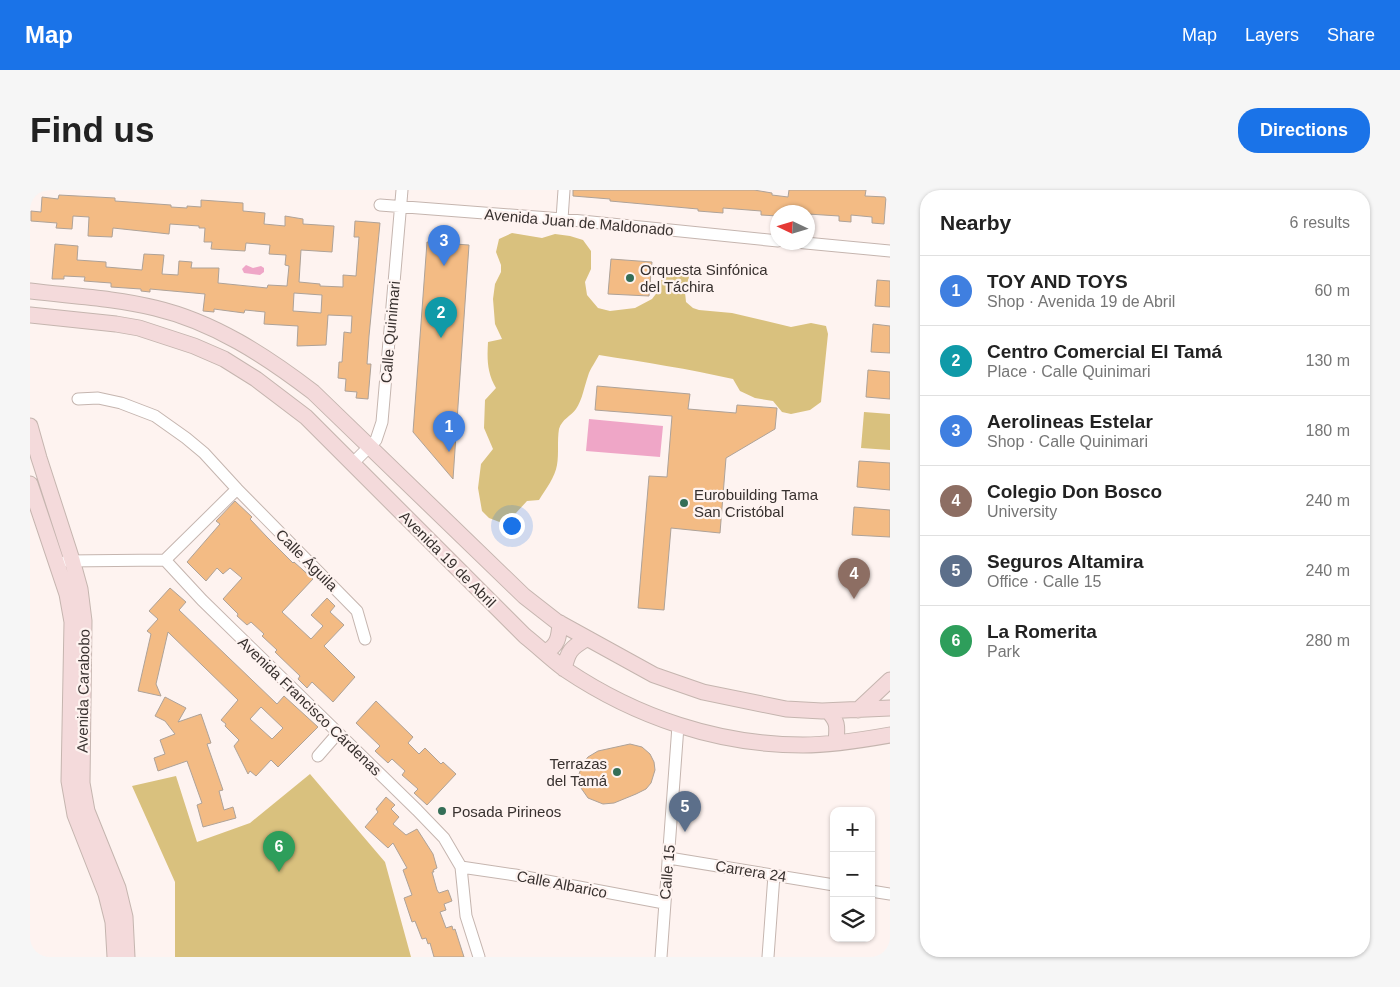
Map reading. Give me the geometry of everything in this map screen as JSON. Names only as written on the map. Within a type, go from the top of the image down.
[{"type":"main road","name":"Avenida 19 de Abril","points":[[32,291],[155,308],[202,324],[247,346],[283,369],[312,392],[524,596],[560,623],[586,639],[654,675],[703,692],[786,709],[828,711],[890,708]]},
{"type":"main road","points":[[30,317],[32,291]]},
{"type":"main road","name":"Avenida 19 de Abril","points":[[30,317],[116,324],[139,328],[194,346],[224,359],[256,379],[306,417],[525,636],[564,669],[630,707],[678,726],[723,737],[756,742],[803,745],[836,743],[890,735]]},
{"type":"main road","name":"Avenida Carabobo","points":[[30,426],[65,561],[67,594],[72,622],[69,781],[75,815],[106,894],[113,922],[115,957]]},
{"type":"main road","name":"Avenida Carabobo","points":[[30,484],[65,561],[80,589],[84,621],[82,783],[87,811],[118,888],[125,917],[127,957]]},
{"type":"main road","points":[[545,652],[557,643],[560,623]]},
{"type":"main road","points":[[564,669],[568,653],[586,639]]},
{"type":"main road","points":[[858,710],[890,680]]},
{"type":"main road","points":[[828,711],[836,720],[838,726],[836,743]]},
{"type":"street","name":"Calle Quinimari","points":[[353,463],[376,440],[384,414],[402,190]]},
{"type":"street","points":[[562,219],[564,190]]},
{"type":"street","name":"Avenida Juan de Maldonado","points":[[380,205],[562,219],[770,240]]},
{"type":"street","points":[[815,244],[890,251]]},
{"type":"street","name":"Calle Águila","points":[[78,399],[98,398],[121,403],[155,416],[204,453],[357,611],[365,639]]},
{"type":"street","points":[[65,561],[165,560],[237,489]]},
{"type":"street","name":"Avenida Francisco Cárdenas","points":[[165,560],[202,600],[444,838],[460,867],[466,916],[479,957]]},
{"type":"street","name":"Calle 15","points":[[661,957],[678,726]]},
{"type":"street","points":[[318,756],[338,734]]},
{"type":"street","name":"Carrera 24","points":[[669,858],[830,884]]},
{"type":"street","name":"Calle Albarico","points":[[460,867],[515,875],[664,903]]},
{"type":"street","points":[[768,957],[774,875]]},
{"type":"street","points":[[875,892],[890,894]]},
{"type":"shaded area","points":[[512,233],[542,238],[555,234],[583,240],[591,251],[591,269],[585,282],[587,295],[598,308],[610,311],[635,308],[652,299],[659,290],[662,276],[673,270],[685,271],[689,277],[685,292],[686,302],[693,308],[732,313],[791,327],[811,323],[826,326],[828,334],[821,402],[810,410],[791,414],[782,412],[773,401],[755,398],[740,391],[733,379],[599,355],[589,373],[578,406],[560,426],[556,469],[539,500],[527,501],[516,513],[502,523],[489,518],[482,511],[478,488],[481,464],[493,449],[484,428],[485,400],[496,388],[488,366],[488,342],[502,339],[495,324],[493,299],[495,284],[501,272],[501,265],[496,252],[499,239]]},
{"type":"shaded area","points":[[246,265],[253,268],[261,266],[264,268],[264,272],[260,275],[244,273],[242,269]]},
{"type":"shaded area","points":[[864,412],[890,414],[890,450],[861,448]]},
{"type":"shaded area","points":[[589,419],[663,426],[660,457],[586,451]]},
{"type":"shaded area","points":[[310,774],[385,862],[411,957],[175,957],[175,882],[132,786],[176,776],[197,842],[250,823]]},
{"type":"building","points":[[573,190],[754,190],[788,197],[789,190],[866,190],[865,196],[886,197],[884,224],[872,223],[872,217],[851,215],[851,222],[839,221],[839,216],[815,214],[815,205],[770,205],[770,216],[761,215],[761,211],[723,208],[723,213],[573,196]]},
{"type":"building","points":[[59,195],[115,198],[115,201],[187,208],[187,206],[201,207],[201,200],[243,203],[243,211],[265,213],[264,224],[285,226],[285,216],[303,219],[303,224],[334,226],[332,252],[301,250],[299,282],[320,284],[320,286],[343,287],[343,275],[356,276],[359,237],[354,237],[355,221],[380,223],[367,364],[371,364],[368,399],[356,398],[357,392],[345,391],[346,379],[338,378],[339,362],[342,362],[344,332],[351,333],[352,316],[328,315],[326,345],[297,346],[298,326],[264,324],[265,312],[245,310],[244,313],[214,309],[214,312],[203,311],[205,294],[150,289],[150,292],[141,291],[141,289],[111,287],[111,283],[84,281],[85,277],[64,276],[64,279],[52,279],[55,244],[78,246],[77,260],[106,262],[106,267],[142,270],[144,254],[164,255],[162,274],[178,275],[179,261],[192,262],[191,268],[219,268],[218,283],[267,288],[268,285],[287,286],[289,266],[285,265],[286,255],[269,254],[270,245],[246,243],[245,251],[211,249],[212,242],[204,242],[205,228],[199,228],[199,226],[170,224],[169,234],[113,228],[112,237],[88,236],[89,217],[73,216],[72,229],[56,228],[57,223],[31,221],[31,211],[41,212],[42,197],[58,199]],"holes":[[[294,293],[322,295],[321,313],[293,311]]]},
{"type":"building","points":[[427,242],[469,245],[453,479],[413,432]]},
{"type":"building","name":"Orquesta Sinfónica del Táchira","points":[[611,259],[652,262],[649,296],[608,294]]},
{"type":"building","points":[[877,280],[890,281],[890,307],[875,306]]},
{"type":"building","points":[[873,324],[890,326],[890,353],[871,352]]},
{"type":"building","points":[[868,370],[890,372],[890,399],[866,397]]},
{"type":"building","name":"Eurobuilding Tama San Cristóbal","points":[[597,386],[690,394],[688,409],[736,413],[737,405],[777,408],[775,429],[726,458],[720,533],[671,528],[664,610],[638,608],[649,476],[667,477],[672,416],[595,410]]},
{"type":"building","points":[[859,461],[890,463],[890,490],[857,487]]},
{"type":"building","points":[[235,501],[293,563],[313,579],[282,612],[311,639],[323,626],[311,615],[327,598],[335,606],[330,612],[344,625],[324,646],[355,677],[333,702],[312,682],[307,688],[298,679],[300,676],[275,652],[277,650],[262,636],[264,634],[251,622],[247,625],[223,599],[242,578],[230,568],[223,574],[217,568],[206,581],[187,562],[220,524],[216,521]]},
{"type":"building","points":[[854,507],[890,510],[890,537],[852,535]]},
{"type":"building","points":[[170,588],[186,602],[179,610],[277,704],[284,696],[318,727],[278,767],[271,760],[256,776],[250,771],[248,774],[234,746],[239,740],[221,720],[238,700],[168,632],[156,684],[161,696],[138,691],[151,634],[147,631],[158,619],[149,611]],"holes":[[[261,707],[283,728],[272,739],[250,719]]]},
{"type":"building","points":[[165,697],[186,708],[178,722],[201,714],[211,743],[207,744],[223,790],[219,791],[224,810],[233,807],[236,818],[203,827],[197,805],[202,803],[187,761],[158,771],[154,758],[165,754],[160,740],[175,734],[165,721],[155,716]]},
{"type":"building","points":[[376,701],[413,737],[408,743],[419,754],[425,748],[441,764],[443,762],[456,774],[427,805],[414,793],[418,789],[402,775],[405,771],[392,759],[388,763],[375,751],[380,746],[356,723]]},
{"type":"building","name":"Terrazas del Tamá","points":[[630,744],[642,747],[650,754],[655,770],[651,783],[646,789],[614,803],[603,804],[588,798],[581,788],[579,774],[583,763],[588,757],[598,751]]},
{"type":"building","points":[[386,797],[395,805],[391,809],[399,817],[393,824],[406,835],[417,829],[433,854],[437,868],[432,872],[437,890],[439,893],[448,890],[452,901],[444,904],[446,910],[440,912],[446,928],[452,926],[453,930],[455,929],[464,957],[434,957],[430,943],[428,944],[426,938],[422,939],[415,921],[412,922],[404,898],[412,895],[403,870],[407,868],[393,843],[388,848],[365,827],[378,812],[376,809]]},
{"type":"place","name":"Aerolineas Estelar","points":[[444,266]]},
{"type":"place","name":"Orquesta Sinfónica del Táchira","points":[[630,278]]},
{"type":"place","name":"Centro Comercial El Tamá","points":[[441,338]]},
{"type":"place","name":"TOY AND TOYS","points":[[449,452]]},
{"type":"place","name":"Eurobuilding Tama San Cristóbal","points":[[684,503]]},
{"type":"place","name":"Colegio Don Bosco","points":[[854,599]]},
{"type":"place","name":"Terrazas del Tamá","points":[[617,772]]},
{"type":"place","name":"Posada Pirineos","points":[[442,811]]},
{"type":"place","name":"Seguros Altamira","points":[[685,832]]},
{"type":"place","name":"La Romerita","points":[[279,872]]}]
